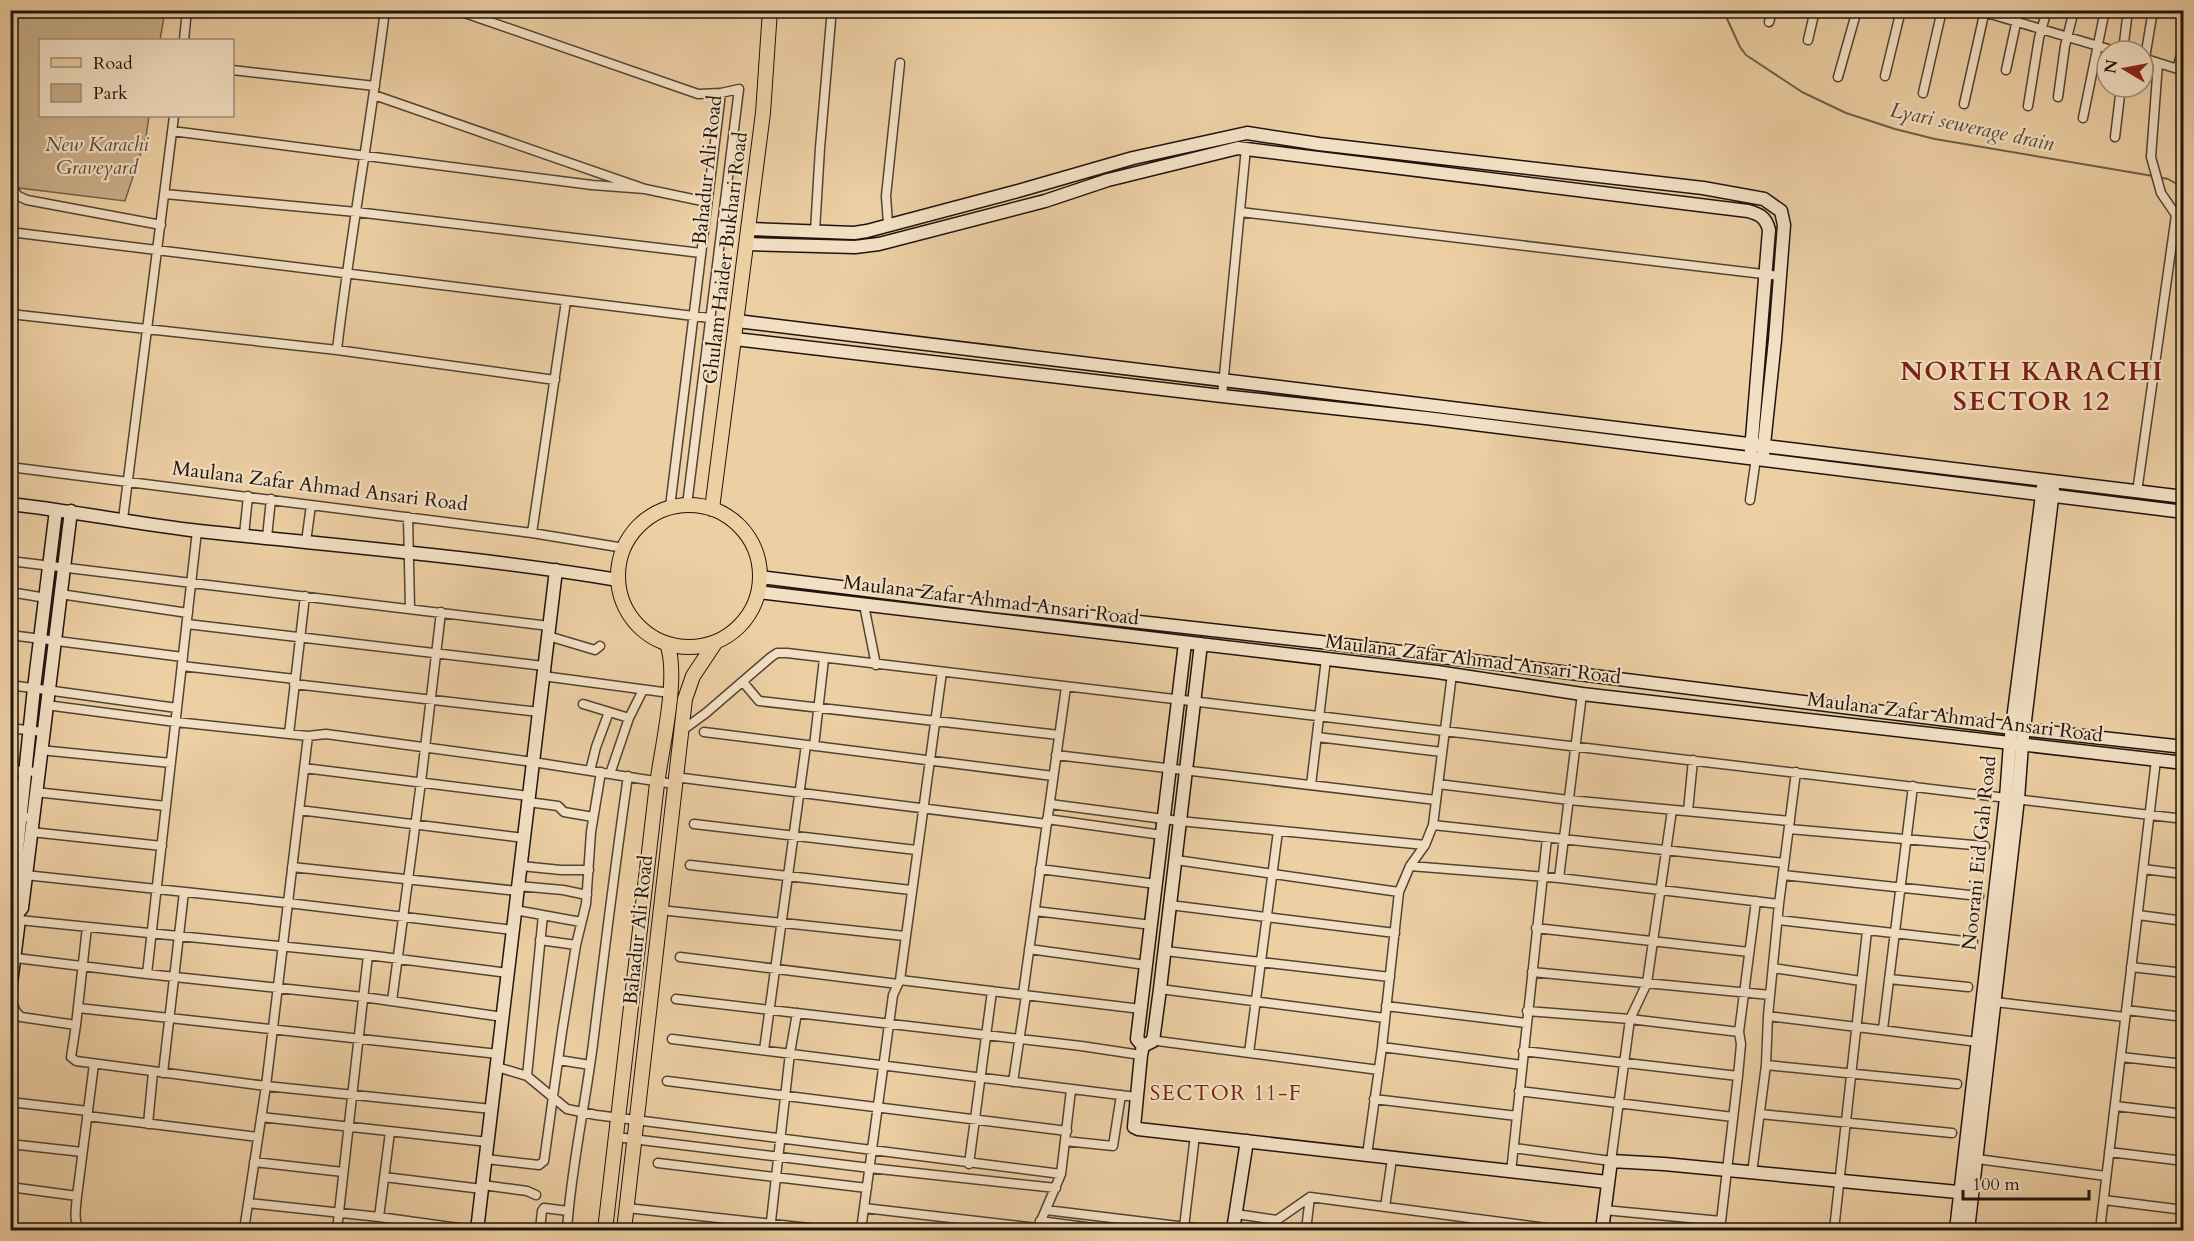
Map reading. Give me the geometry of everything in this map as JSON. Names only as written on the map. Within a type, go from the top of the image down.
[{"type":"main road","name":"Ghulam Haider Bukhari Road","points":[[712,509],[763,113],[770,10]]},
{"type":"main road","points":[[687,505],[712,509],[730,518],[750,539],[757,557],[760,577],[758,592],[746,619],[732,633],[716,643],[696,647],[667,644],[650,636],[630,616],[621,599],[618,569],[628,539],[642,522],[670,507],[687,505]]},
{"type":"main road","name":"Bahadur Ali Road","points":[[624,1230],[685,699],[689,684],[700,664],[716,643]]},
{"type":"main road","name":"Bahadur Ali Road","points":[[605,1230],[657,780],[670,693],[672,664],[667,644]]},
{"type":"street","points":[[183,39],[187,10]]},
{"type":"street","points":[[337,350],[346,273],[366,156],[385,10]]},
{"type":"street","points":[[456,10],[698,94],[721,93]]},
{"type":"street","points":[[1769,22],[1773,10]]},
{"type":"street","points":[[1808,40],[1815,10]]},
{"type":"street","points":[[1838,77],[1857,10]]},
{"type":"street","points":[[1885,76],[1901,10]]},
{"type":"street","points":[[1923,93],[1942,10]]},
{"type":"street","points":[[2006,70],[2019,10]]},
{"type":"street","points":[[2028,105],[2040,30],[2047,10]]},
{"type":"street","points":[[2058,97],[2067,37],[2074,10]]},
{"type":"street","points":[[2099,39],[2105,10]]},
{"type":"street","points":[[2124,39],[2128,10]]},
{"type":"street","points":[[2148,39],[2153,10]]},
{"type":"street","points":[[1964,104],[1982,11],[2095,45]]},
{"type":"street","points":[[815,231],[821,128],[831,20]]},
{"type":"street","points":[[2155,62],[2180,70],[2184,45]]},
{"type":"street","points":[[2083,118],[2095,60]]},
{"type":"street","points":[[888,224],[886,195],[900,63]]},
{"type":"street","points":[[2137,492],[2176,215],[2162,193],[2151,157],[2158,63]]},
{"type":"street","points":[[234,70],[374,91],[645,189]]},
{"type":"street","name":"Bahadur Ali Road","points":[[670,507],[721,93],[739,89],[687,505]]},
{"type":"street","points":[[2115,137],[2120,99]]},
{"type":"street","points":[[123,519],[174,117]]},
{"type":"street","points":[[172,131],[591,185],[645,189],[707,202]]},
{"type":"street","points":[[749,229],[854,232],[1018,191],[1142,156],[1247,133],[1319,144],[1703,188],[1764,199],[1781,211],[1784,225],[1765,446],[1756,459],[1750,500]]},
{"type":"street","points":[[1222,396],[1246,148]]},
{"type":"street","points":[[747,244],[844,247],[879,244],[1034,204],[1108,180],[1229,150],[1246,148],[1748,211],[1756,213],[1767,222],[1769,230],[1751,445],[1756,459]]},
{"type":"street","points":[[10,184],[18,196],[27,200],[161,225]]},
{"type":"street","points":[[165,194],[356,212],[701,254]]},
{"type":"street","points":[[1240,212],[1780,276]]},
{"type":"street","points":[[10,232],[710,318]]},
{"type":"street","points":[[532,533],[566,301]]},
{"type":"street","points":[[10,314],[337,350],[555,380]]},
{"type":"street","points":[[737,321],[2184,497]]},
{"type":"street","points":[[735,339],[1653,446],[2184,512]]},
{"type":"street","points":[[1341,409],[1342,394]]},
{"type":"street","points":[[1653,446],[1654,432]]},
{"type":"street","name":"Maulana Zafar Ahmad Ansari Road","points":[[10,467],[532,533],[624,548]]},
{"type":"street","name":"Noorani Eid Gah Road","points":[[1956,1230],[1977,1159],[1995,1002],[2016,744],[2049,482]]},
{"type":"street","points":[[244,535],[248,496]]},
{"type":"street","points":[[267,537],[271,499]]},
{"type":"street","points":[[10,504],[197,531],[556,570],[618,580]]},
{"type":"street","points":[[306,542],[311,505]]},
{"type":"street","points":[[21,816],[35,792],[31,772],[29,730],[56,510]]},
{"type":"street","points":[[10,991],[16,958],[21,816],[43,732],[71,512]]},
{"type":"street","points":[[408,517],[410,608]]},
{"type":"street","points":[[147,974],[197,531]]},
{"type":"street","points":[[10,561],[441,612],[548,631],[595,650],[600,646]]},
{"type":"street","points":[[248,1203],[475,1230],[486,1159],[556,570]]},
{"type":"street","name":"Maulana Zafar Ahmad Ansari Road","points":[[760,577],[2184,747]]},
{"type":"street","points":[[10,592],[45,598]]},
{"type":"street","name":"Maulana Zafar Ahmad Ansari Road","points":[[758,592],[1452,674],[1582,694],[2184,763]]},
{"type":"street","points":[[60,594],[188,613]]},
{"type":"street","points":[[289,734],[305,596]]},
{"type":"street","points":[[864,605],[876,664]]},
{"type":"street","points":[[392,1001],[441,612]]},
{"type":"street","points":[[187,624],[436,654],[670,693]]},
{"type":"street","points":[[10,635],[55,640],[295,681],[539,711]]},
{"type":"street","points":[[1144,1045],[1141,1009],[1185,643]]},
{"type":"street","points":[[1201,644],[1160,989],[1144,1045],[1134,1127],[1392,1159],[1607,1182]]},
{"type":"street","points":[[680,732],[777,653],[2184,819]]},
{"type":"street","points":[[764,1050],[799,793],[819,707],[824,659]]},
{"type":"street","points":[[1311,785],[1326,659]]},
{"type":"street","points":[[861,1230],[892,995],[899,982],[942,672]]},
{"type":"street","points":[[1367,1155],[1382,1047],[1399,892],[1410,866],[1425,845],[1433,825],[1452,674]]},
{"type":"street","points":[[743,682],[759,701],[1059,735]]},
{"type":"street","points":[[10,685],[177,708]]},
{"type":"street","points":[[1013,1082],[1029,949],[1066,687]]},
{"type":"street","points":[[610,774],[629,718],[643,690]]},
{"type":"street","points":[[1559,878],[1582,694]]},
{"type":"street","points":[[583,704],[629,718]]},
{"type":"street","points":[[46,705],[308,736],[326,734],[657,780],[799,793],[1162,835]]},
{"type":"street","points":[[590,771],[609,712]]},
{"type":"street","points":[[10,728],[43,732]]},
{"type":"street","points":[[704,732],[1053,776]]},
{"type":"street","points":[[244,1230],[266,1086],[308,736]]},
{"type":"street","points":[[1317,737],[1442,752]]},
{"type":"street","points":[[40,750],[171,763]]},
{"type":"street","points":[[1056,754],[1436,800]]},
{"type":"street","points":[[1688,811],[1693,760]]},
{"type":"street","points":[[2100,1230],[2156,760]]},
{"type":"street","points":[[304,768],[421,782],[528,799],[558,806],[564,812],[593,817]]},
{"type":"street","points":[[10,770],[31,772]]},
{"type":"street","points":[[486,1159],[542,1163],[576,945],[587,895],[593,817],[601,772]]},
{"type":"street","points":[[1752,1173],[1766,1065],[1768,1016],[1779,904],[1796,772]]},
{"type":"street","points":[[567,1230],[573,1167],[590,1065],[628,776]]},
{"type":"street","points":[[1438,784],[1569,800],[1688,811],[1907,839],[1985,846]]},
{"type":"street","points":[[1883,1029],[1913,786]]},
{"type":"street","points":[[35,792],[166,806]]},
{"type":"street","name":"Noorani Eid Gah Road","points":[[1968,1230],[1966,1193],[1978,1042],[2012,799]]},
{"type":"street","points":[[1050,804],[1179,821],[1425,845]]},
{"type":"street","points":[[299,810],[524,837]]},
{"type":"street","points":[[1602,1230],[1630,1019],[1647,984],[1672,810]]},
{"type":"street","points":[[21,816],[31,832]]},
{"type":"street","points":[[694,824],[916,850]]},
{"type":"street","points":[[1433,825],[1784,863]]},
{"type":"street","points":[[1249,1053],[1278,831]]},
{"type":"street","points":[[31,832],[162,846]]},
{"type":"street","points":[[18,858],[31,832]]},
{"type":"street","points":[[1510,1172],[1547,838]]},
{"type":"street","points":[[16,911],[26,875],[18,858]]},
{"type":"street","points":[[1176,860],[1399,892]]},
{"type":"street","points":[[690,864],[911,890]]},
{"type":"street","points":[[521,866],[589,870]]},
{"type":"street","points":[[1410,866],[1542,876],[1779,904]]},
{"type":"street","points":[[292,867],[518,889],[563,890],[587,895]]},
{"type":"street","points":[[1040,869],[1156,884]]},
{"type":"street","points":[[2143,870],[2184,874]]},
{"type":"street","points":[[26,875],[513,930]]},
{"type":"street","points":[[1783,875],[1979,896]]},
{"type":"street","points":[[148,1124],[169,1018],[183,892]]},
{"type":"street","points":[[1604,1210],[1720,1226],[1738,1076],[1741,1044],[1739,1032],[1755,901]]},
{"type":"street","points":[[1170,904],[1395,933]]},
{"type":"street","points":[[515,910],[581,922]]},
{"type":"street","points":[[660,910],[905,936]]},
{"type":"street","points":[[16,911],[87,927],[368,955],[508,973]]},
{"type":"street","points":[[1035,911],[1152,925]]},
{"type":"street","points":[[528,1076],[543,915]]},
{"type":"street","points":[[2138,915],[2184,921]]},
{"type":"street","points":[[1778,920],[1974,942]]},
{"type":"street","points":[[87,927],[71,1057],[76,1061],[266,1086],[492,1110]]},
{"type":"street","points":[[1536,928],[1749,952]]},
{"type":"street","points":[[1834,1230],[1867,931]]},
{"type":"street","points":[[540,940],[576,945]]},
{"type":"street","points":[[1029,949],[1146,965]]},
{"type":"street","points":[[1165,951],[1390,977]]},
{"type":"street","points":[[337,1230],[368,955]]},
{"type":"street","points":[[680,957],[1141,1009]]},
{"type":"street","points":[[16,958],[363,997],[503,1017]]},
{"type":"street","points":[[2131,967],[2184,973]]},
{"type":"street","points":[[1773,968],[1861,981]]},
{"type":"street","points":[[1532,972],[1770,995]]},
{"type":"street","points":[[1889,979],[1968,987]]},
{"type":"street","points":[[1160,989],[1385,1018]]},
{"type":"street","points":[[969,1164],[992,991]]},
{"type":"street","points":[[10,999],[21,1017],[76,1025]]},
{"type":"street","points":[[676,999],[1019,1038],[1249,1053],[1379,1070]]},
{"type":"street","points":[[1995,1002],[2184,1017]]},
{"type":"street","points":[[1386,1006],[1526,1023]]},
{"type":"street","points":[[78,1008],[498,1054]]},
{"type":"street","points":[[1527,1011],[1630,1019],[1739,1032]]},
{"type":"street","points":[[770,1227],[790,1053],[797,1012]]},
{"type":"street","points":[[1768,1016],[1978,1042]]},
{"type":"street","points":[[672,1039],[1136,1097]]},
{"type":"street","points":[[1382,1047],[1521,1065]]},
{"type":"street","points":[[1523,1051],[1738,1076]]},
{"type":"street","points":[[2121,1057],[2184,1064]]},
{"type":"street","points":[[559,1060],[590,1065]]},
{"type":"street","points":[[80,1230],[76,1226],[75,1218],[94,1064]]},
{"type":"street","points":[[1766,1065],[1957,1084]]},
{"type":"street","points":[[497,1067],[528,1076],[567,1109],[583,1113],[638,1122],[1061,1174]]},
{"type":"street","points":[[667,1081],[1067,1131]]},
{"type":"street","points":[[1038,1226],[1061,1174],[1071,1090]]},
{"type":"street","points":[[1519,1091],[1733,1117]]},
{"type":"street","points":[[1065,1141],[1113,1146],[1121,1095]]},
{"type":"street","points":[[1374,1099],[1517,1116]]},
{"type":"street","points":[[10,1102],[148,1124],[258,1137]]},
{"type":"street","points":[[2115,1106],[2184,1114]]},
{"type":"street","points":[[1760,1114],[1952,1133]]},
{"type":"street","points":[[261,1117],[488,1142]]},
{"type":"street","points":[[379,1217],[390,1132]]},
{"type":"street","points":[[1184,1227],[1195,1135]]},
{"type":"street","points":[[616,1137],[1056,1188]]},
{"type":"street","points":[[1233,1230],[1247,1141]]},
{"type":"street","points":[[10,1144],[82,1152]]},
{"type":"street","points":[[1514,1148],[1611,1161],[1966,1193]]},
{"type":"street","points":[[2109,1152],[2184,1161]]},
{"type":"street","points":[[1385,1207],[1392,1159]]},
{"type":"street","points":[[1977,1159],[2106,1176]]},
{"type":"street","points":[[254,1162],[343,1172]]},
{"type":"street","points":[[658,1163],[867,1188]]},
{"type":"street","points":[[384,1177],[527,1191],[536,1195]]},
{"type":"street","points":[[10,1187],[77,1196]]},
{"type":"street","points":[[1236,1214],[1277,1220],[1310,1197],[1561,1230]]},
{"type":"street","points":[[1306,1230],[1310,1197]]},
{"type":"street","points":[[2104,1200],[2184,1210]]},
{"type":"street","points":[[540,1230],[544,1208],[568,1210]]},
{"type":"street","points":[[627,1208],[770,1227],[827,1230]]},
{"type":"street","points":[[864,1208],[1038,1226],[1108,1230]]},
{"type":"street","points":[[1046,1210],[1210,1230]]},
{"type":"street","points":[[1275,1230],[1277,1220]]},
{"type":"street","points":[[100,1230],[111,1230]]},
{"type":"green space","name":"New Karachi Graveyard","points":[[11,11],[165,11],[160,39],[39,39],[39,117],[149,117],[146,137],[125,201],[11,187]]},
{"type":"waterway","name":"Lyari sewerage drain","points":[[1723,10],[1746,55],[1802,92],[1846,113],[1935,139],[2153,176]]},
{"type":"waterway","name":"Lyari sewerage drain","points":[[2158,177],[2168,179],[2184,188]]},
{"type":"district","name":"NORTH KARACHI SECTOR 12","points":[[2032,386]]},
{"type":"district","name":"SECTOR 11-F","points":[[1226,1093]]}]
